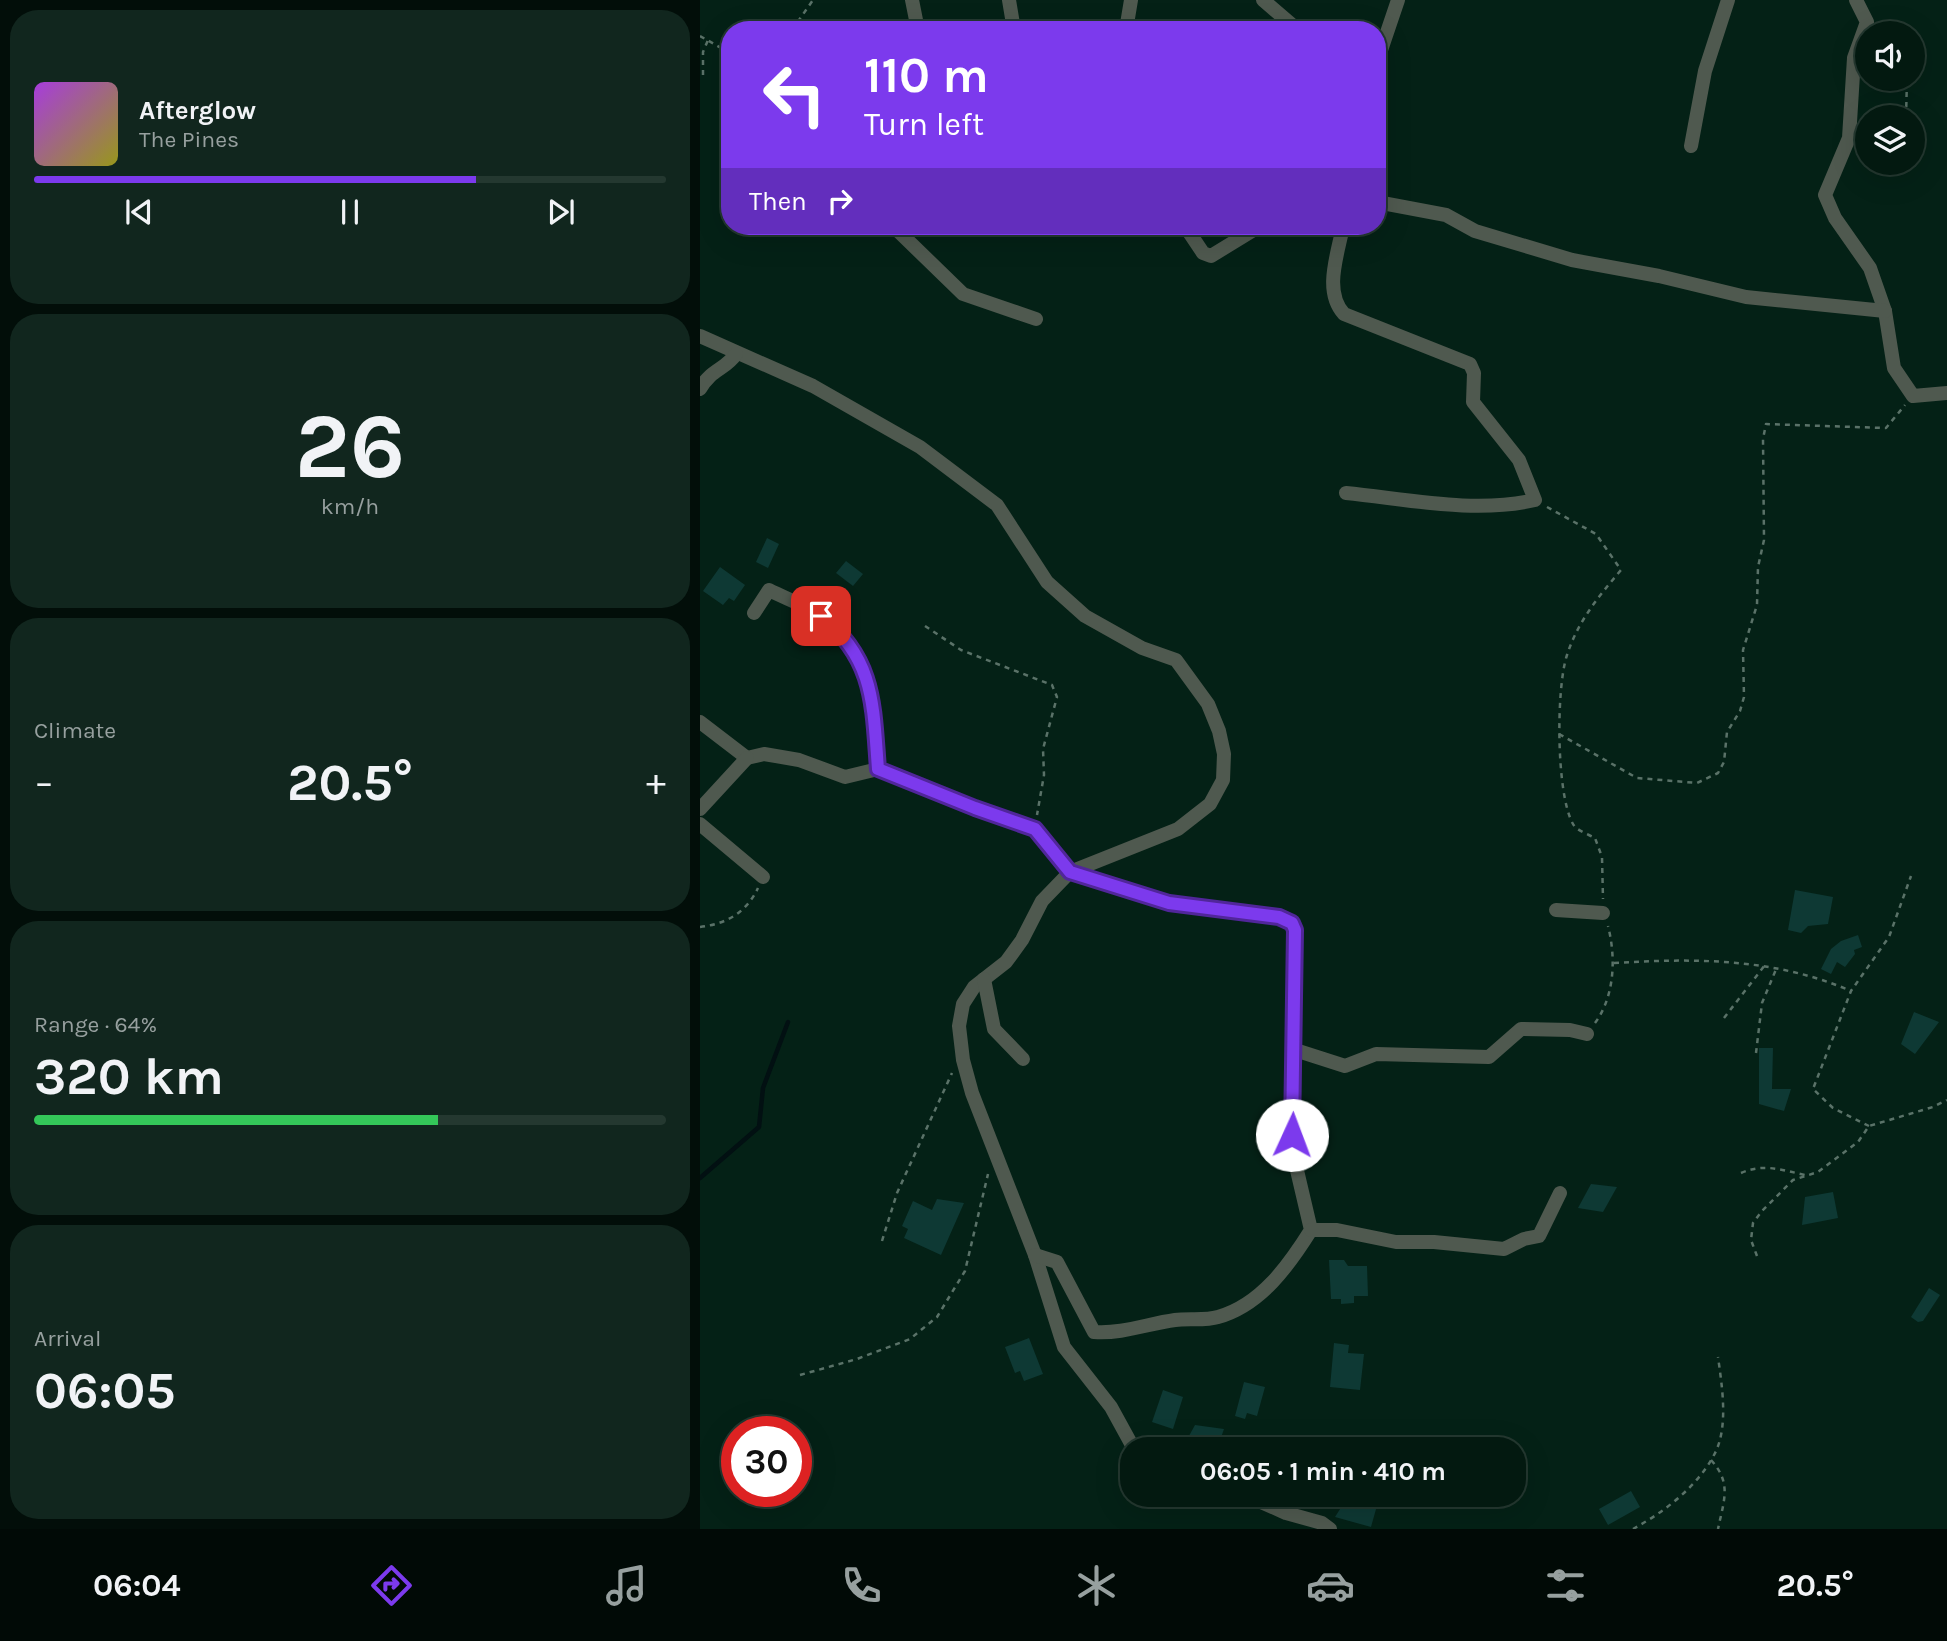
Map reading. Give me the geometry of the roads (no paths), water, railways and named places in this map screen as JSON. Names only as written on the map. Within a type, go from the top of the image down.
[{"type":"street","points":[[912,0],[916,21]]},
{"type":"street","points":[[1009,0],[1012,21]]},
{"type":"street","points":[[1128,21],[1131,0]]},
{"type":"street","points":[[1263,0],[1288,21]]},
{"type":"street","points":[[1386,35],[1398,0]]},
{"type":"street","points":[[1691,146],[1705,71],[1728,0]]},
{"type":"street","points":[[1856,0],[1867,22],[1854,58],[1849,138],[1825,195],[1835,218],[1870,268],[1885,311],[1894,368],[1913,396],[1947,393]]},
{"type":"street","points":[[1386,204],[1447,215],[1475,231],[1572,260],[1659,276],[1746,297],[1885,311]]},
{"type":"street","points":[[902,235],[963,294],[1036,319]]},
{"type":"street","points":[[1191,235],[1203,253],[1211,256],[1245,235]]},
{"type":"street","points":[[1341,235],[1332,289],[1335,303],[1344,314],[1470,364],[1474,373],[1473,402],[1519,460],[1535,500],[1515,505],[1473,505],[1346,493]]},
{"type":"street","points":[[700,336],[813,386],[920,447],[997,505],[1047,582],[1085,616],[1142,648],[1176,660],[1208,704],[1224,754],[1223,780],[1210,804],[1178,829],[1070,872],[1042,901],[1006,962],[974,987],[963,1004],[960,1026],[963,1060],[1035,1255],[1064,1346],[1111,1407],[1127,1437]]},
{"type":"street","points":[[700,388],[708,376],[729,364],[736,354]]},
{"type":"street","points":[[754,613],[769,590],[821,616],[843,634],[866,674],[873,700],[878,769]]},
{"type":"street","points":[[700,722],[747,758]]},
{"type":"street","points":[[700,809],[747,758],[764,754],[799,760],[845,777],[878,769],[1035,829],[1070,872],[1169,903],[1279,917],[1292,923],[1295,930],[1292,1149],[1311,1230],[1286,1268],[1255,1298],[1218,1317],[1176,1320],[1110,1333],[1094,1332],[1057,1262],[1035,1255]]},
{"type":"street","points":[[700,824],[763,877]]},
{"type":"street","points":[[1556,910],[1603,913]]},
{"type":"street","points":[[984,979],[994,1029],[1023,1059]]},
{"type":"street","points":[[1292,1049],[1345,1066],[1377,1054],[1489,1057],[1521,1029],[1570,1030],[1587,1034]]},
{"type":"street","points":[[1311,1230],[1337,1230],[1396,1242],[1434,1242],[1504,1249],[1524,1239],[1539,1236],[1560,1193]]},
{"type":"street","points":[[1272,1507],[1322,1523],[1330,1529]]},
{"type":"waterway","points":[[700,1178],[759,1127],[763,1088],[788,1022]]}]
